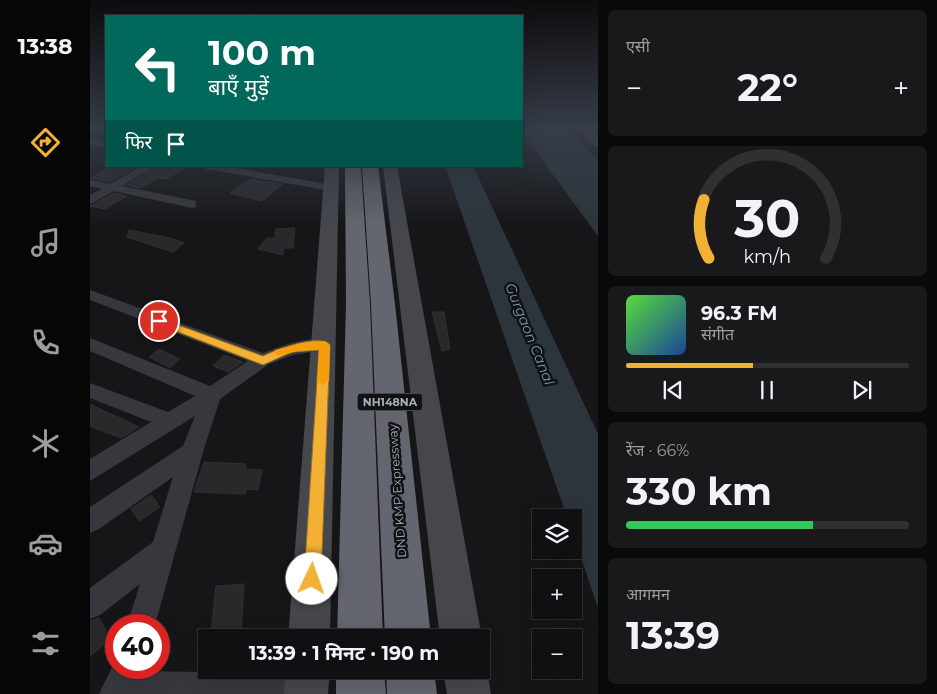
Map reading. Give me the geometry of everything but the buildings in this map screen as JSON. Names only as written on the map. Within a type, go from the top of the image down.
[{"type":"highway","name":"DND KMP Expressway","points":[[370,167],[383,304],[407,629]]},
{"type":"highway","name":"NH148NA","points":[[339,173],[358,304],[360,629]]},
{"type":"highway","points":[[360,679],[361,694]]},
{"type":"highway","points":[[411,679],[412,694]]},
{"type":"street","points":[[90,200],[148,167]]},
{"type":"street","points":[[225,167],[339,173],[325,345],[310,629]]},
{"type":"street","points":[[390,167],[460,629]]},
{"type":"street","points":[[90,183],[192,204]]},
{"type":"street","points":[[90,295],[263,360]]},
{"type":"street","points":[[90,344],[212,395]]},
{"type":"street","points":[[91,469],[212,395],[263,360],[290,349],[325,345]]},
{"type":"street","points":[[90,390],[169,421]]},
{"type":"street","points":[[144,614],[192,452],[212,395]]},
{"type":"street","points":[[90,521],[192,452]]},
{"type":"street","points":[[90,605],[163,550]]},
{"type":"street","points":[[466,679],[469,694]]},
{"type":"street","points":[[121,682],[307,685]]},
{"type":"water","points":[[543,160],[598,161],[598,236]]},
{"type":"water","name":"Gurgaon Canal","points":[[445,167],[473,167],[598,434],[598,608],[581,559],[582,509],[564,509]]},
{"type":"slow traffic","points":[[279,352],[302,346],[325,345],[323,381]]},
{"type":"route","points":[[159,321],[263,360],[277,353],[302,346],[325,345],[312,579]]}]
